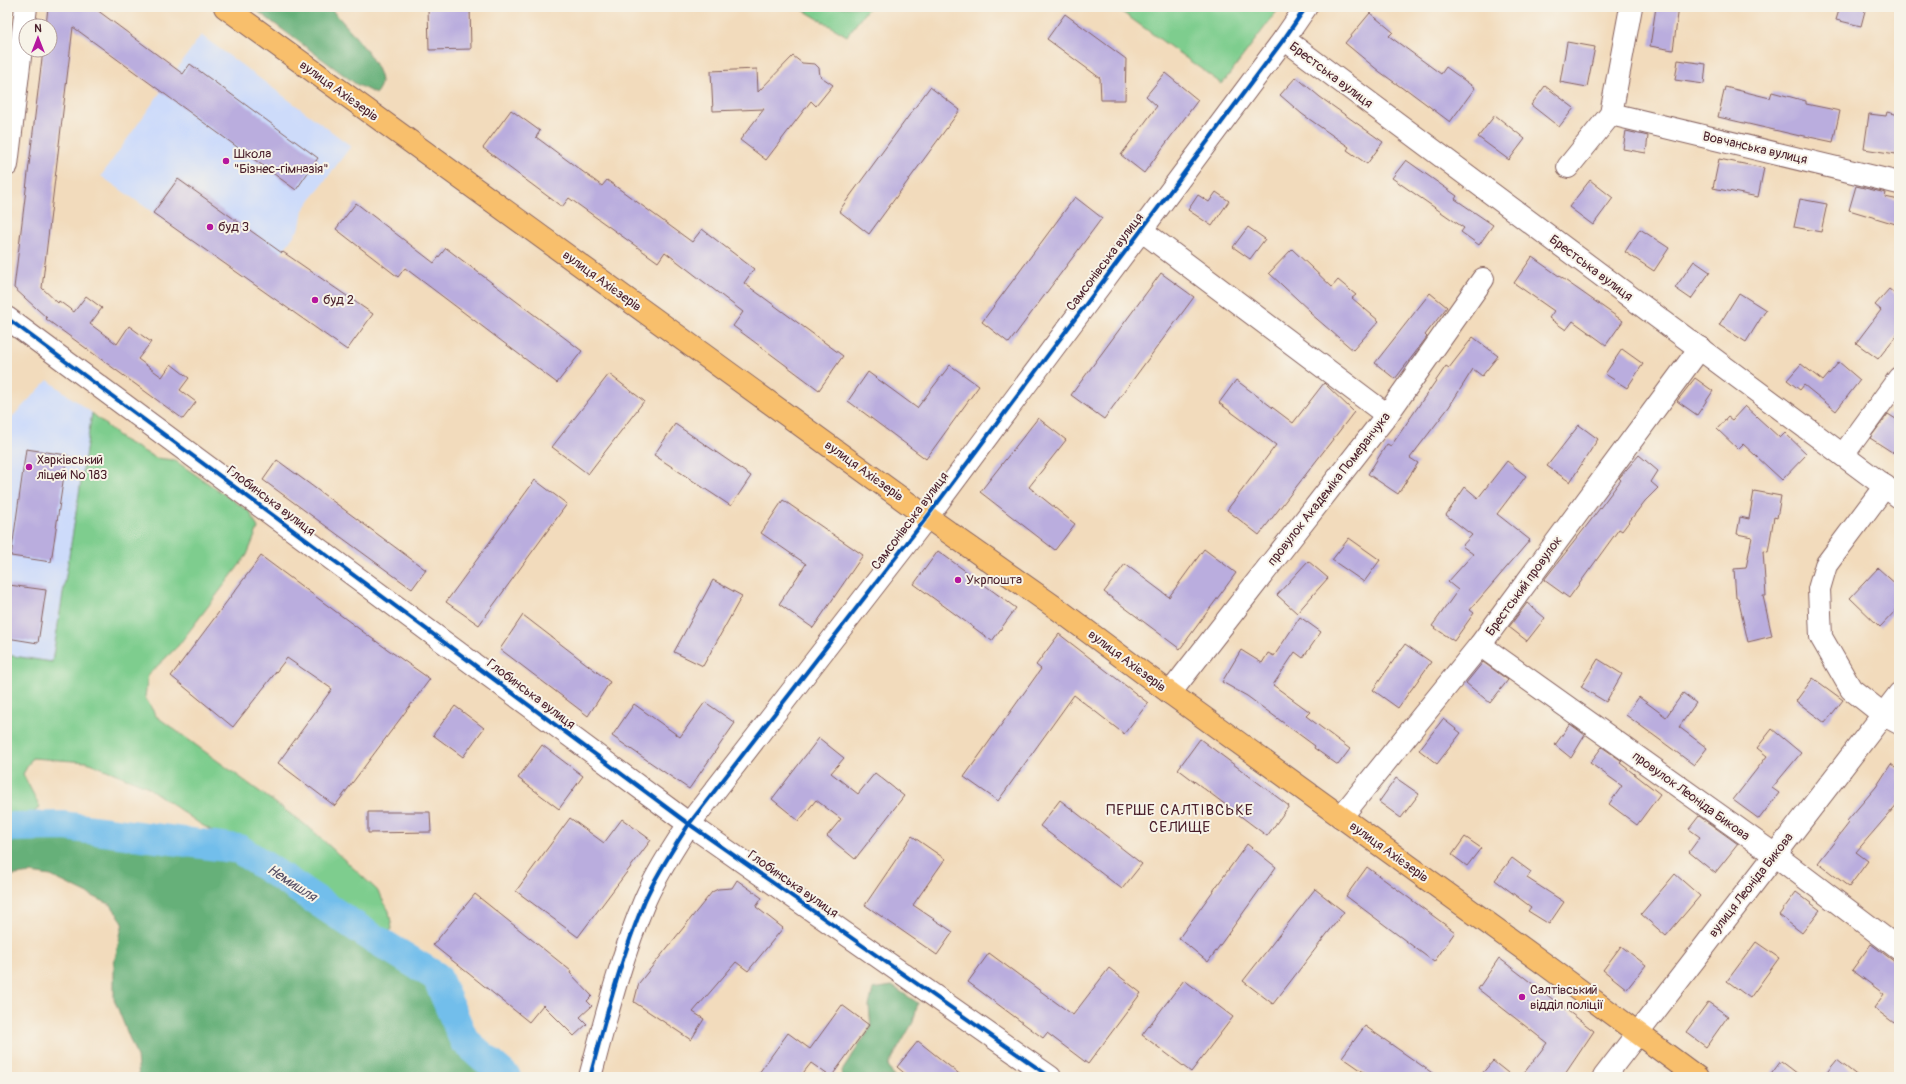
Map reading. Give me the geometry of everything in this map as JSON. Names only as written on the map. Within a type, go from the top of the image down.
[{"type":"main road","name":"вулиця Ахієзерів","points":[[225,7],[927,517],[1059,610],[1170,693],[1697,1077]]},
{"type":"street","points":[[7,165],[26,7]]},
{"type":"street","name":"Самсонівська вулиця","points":[[590,1077],[612,992],[627,946],[646,900],[662,868],[689,824],[927,517],[1284,39],[1306,7]]},
{"type":"street","points":[[1568,166],[1611,114],[1631,7]]},
{"type":"street","name":"Брестська вулиця","points":[[1284,39],[1892,491]]},
{"type":"street","name":"Вовчанська вулиця","points":[[1611,114],[1899,183]]},
{"type":"street","points":[[1142,230],[1387,415]]},
{"type":"street","name":"провулок Академіка Померанчука","points":[[1170,693],[1387,415],[1482,279]]},
{"type":"street","name":"Глобинська вулиця","points":[[7,318],[689,824],[1050,1077]]},
{"type":"street","name":"Брестський провулок","points":[[1341,817],[1480,645],[1700,348]]},
{"type":"street","points":[[1843,455],[1899,378]]},
{"type":"street","points":[[1891,719],[1851,689],[1821,636],[1819,589],[1826,565],[1892,491]]},
{"type":"street","name":"провулок Леоніда Бикова","points":[[1480,645],[1775,855],[1899,949]]},
{"type":"street","name":"вулиця Леоніда Бикова","points":[[1604,1077],[1775,855],[1891,719],[1899,694]]},
{"type":"shaded area","name":"Школа \"Бізнес-гімназія\"","points":[[201,35],[351,146],[303,210],[300,227],[258,286],[101,176]]},
{"type":"shaded area","points":[[48,380],[92,413],[52,662],[7,655],[7,422]]},
{"type":"green space","points":[[252,7],[329,7],[361,43],[375,65],[380,75],[381,83],[376,94],[356,84]]},
{"type":"green space","points":[[798,7],[869,7],[847,36]]},
{"type":"green space","points":[[1115,7],[1280,7],[1222,84]]},
{"type":"green space","points":[[92,413],[123,440],[156,458],[174,460],[250,512],[258,528],[247,555],[178,646],[148,675],[145,697],[156,716],[311,829],[377,890],[389,911],[392,928],[387,936],[375,931],[254,850],[233,842],[200,824],[146,786],[87,762],[32,758],[23,774],[40,807],[24,820],[7,818],[7,655],[52,662]]},
{"type":"green space","points":[[7,836],[62,836],[161,844],[241,859],[430,982],[461,1052],[489,1077],[139,1077],[137,1057],[114,999],[114,963],[123,922],[111,905],[51,876],[31,873],[7,876]]},
{"type":"green space","points":[[892,986],[918,1003],[913,1022],[888,1066],[894,1077],[841,1077],[842,1071],[871,1027],[869,1006],[873,989]]},
{"type":"building","points":[[48,7],[93,7],[183,74],[190,64],[318,158],[296,190],[73,27],[42,288],[58,303],[59,301],[74,312],[86,296],[102,308],[90,324],[117,344],[129,326],[151,342],[138,359],[162,377],[171,364],[189,378],[180,390],[196,402],[183,419],[46,319],[47,318],[14,288],[42,58],[58,58],[58,18],[47,18]]},
{"type":"building","points":[[428,7],[470,7],[471,49],[429,50]]},
{"type":"building","points":[[1656,7],[1679,7],[1673,50],[1650,46]]},
{"type":"building","points":[[1840,7],[1866,7],[1861,26],[1836,20]]},
{"type":"building","points":[[1370,13],[1393,32],[1389,36],[1441,74],[1446,67],[1475,88],[1450,122],[1406,89],[1405,90],[1380,72],[1345,43]]},
{"type":"building","points":[[1065,14],[1126,59],[1125,100],[1101,100],[1100,78],[1047,39]]},
{"type":"building","points":[[1567,42],[1595,47],[1587,87],[1560,82]]},
{"type":"building","points":[[793,56],[802,63],[815,64],[819,68],[820,76],[833,85],[816,106],[811,101],[766,160],[740,140],[764,109],[713,111],[711,71],[757,69],[758,92]]},
{"type":"building","points":[[1678,60],[1706,64],[1704,84],[1675,80]]},
{"type":"building","points":[[1165,73],[1198,100],[1144,173],[1121,155],[1157,106],[1146,96]]},
{"type":"building","points":[[1296,77],[1320,97],[1383,142],[1367,164],[1347,150],[1349,147],[1302,114],[1280,95]]},
{"type":"building","points":[[1545,86],[1574,108],[1559,127],[1531,105]]},
{"type":"building","points":[[930,87],[960,110],[869,234],[839,211]]},
{"type":"building","points":[[1725,87],[1770,98],[1772,92],[1806,101],[1806,104],[1840,111],[1833,142],[1718,117]]},
{"type":"building","points":[[511,110],[540,131],[536,137],[602,186],[607,180],[692,242],[702,229],[754,269],[744,283],[843,356],[819,390],[733,326],[743,312],[665,252],[658,262],[569,198],[562,207],[483,148]]},
{"type":"building","points":[[1887,112],[1899,115],[1899,141],[1896,154],[1864,149],[1869,114],[1886,116]]},
{"type":"building","points":[[1495,115],[1525,139],[1509,160],[1478,137]]},
{"type":"building","points":[[1626,131],[1648,136],[1646,153],[1623,149]]},
{"type":"building","points":[[1719,159],[1764,168],[1758,197],[1713,188]]},
{"type":"building","points":[[1406,160],[1457,196],[1455,199],[1493,225],[1479,245],[1461,232],[1464,228],[1392,178]]},
{"type":"building","points":[[178,179],[282,253],[283,252],[373,314],[347,350],[153,213]]},
{"type":"building","points":[[1590,180],[1613,198],[1593,225],[1569,207]]},
{"type":"building","points":[[1856,186],[1886,193],[1885,197],[1899,200],[1899,225],[1849,210]]},
{"type":"building","points":[[1216,192],[1229,201],[1212,226],[1188,210],[1198,195],[1209,202]]},
{"type":"building","points":[[1075,197],[1102,218],[1009,343],[982,322]]},
{"type":"building","points":[[1800,199],[1827,204],[1821,232],[1794,227]]},
{"type":"building","points":[[356,203],[434,263],[446,248],[582,351],[557,383],[405,268],[398,277],[336,229]]},
{"type":"building","points":[[1248,227],[1265,239],[1250,259],[1233,247]]},
{"type":"building","points":[[1640,229],[1669,248],[1654,271],[1625,252]]},
{"type":"building","points":[[1292,249],[1332,287],[1338,280],[1356,295],[1352,298],[1379,321],[1353,350],[1310,313],[1311,312],[1269,273]]},
{"type":"building","points":[[1532,257],[1623,321],[1606,345],[1573,321],[1566,330],[1549,318],[1554,311],[1514,283]]},
{"type":"building","points":[[1694,261],[1710,272],[1691,299],[1675,288]]},
{"type":"building","points":[[1161,273],[1194,297],[1104,419],[1071,395]]},
{"type":"building","points":[[1889,289],[1899,297],[1899,332],[1878,359],[1856,343],[1881,310],[1875,305]]},
{"type":"building","points":[[1430,293],[1447,307],[1425,335],[1427,337],[1395,379],[1375,363]]},
{"type":"building","points":[[1739,293],[1766,310],[1746,342],[1719,325]]},
{"type":"building","points":[[1473,337],[1498,356],[1482,376],[1473,369],[1449,407],[1410,458],[1418,463],[1398,494],[1368,474],[1387,444],[1391,446],[1446,366],[1449,368]]},
{"type":"building","points":[[1622,349],[1643,364],[1627,388],[1605,374]]},
{"type":"building","points":[[1839,362],[1860,380],[1836,411],[1804,385],[1800,390],[1787,380],[1801,364],[1823,381]]},
{"type":"building","points":[[950,365],[979,386],[926,459],[848,401],[868,372],[917,408]]},
{"type":"building","points":[[609,374],[644,401],[588,474],[552,447]]},
{"type":"building","points":[[1695,378],[1713,391],[1697,415],[1677,401]]},
{"type":"building","points":[[1236,380],[1293,423],[1324,383],[1354,412],[1259,535],[1227,510],[1276,445],[1219,403]]},
{"type":"building","points":[[1745,406],[1780,438],[1785,433],[1807,454],[1782,480],[1743,444],[1738,449],[1717,429],[1728,417],[1732,420]]},
{"type":"building","points":[[1888,414],[1899,421],[1899,447],[1895,454],[1870,438]]},
{"type":"building","points":[[1038,418],[1066,440],[1029,487],[1075,524],[1055,550],[980,492]]},
{"type":"building","points":[[675,424],[751,476],[731,506],[654,455]]},
{"type":"building","points":[[1579,425],[1598,439],[1570,482],[1547,466]]},
{"type":"building","points":[[26,449],[67,455],[51,562],[11,556]]},
{"type":"building","points":[[1639,455],[1658,471],[1651,482],[1658,488],[1645,501],[1622,531],[1619,529],[1569,598],[1544,580],[1621,480],[1619,478]]},
{"type":"building","points":[[277,460],[426,570],[412,589],[263,480]]},
{"type":"building","points":[[1507,461],[1526,476],[1497,514],[1530,540],[1470,610],[1474,613],[1454,641],[1432,626],[1458,590],[1448,582],[1473,554],[1462,546],[1472,535],[1446,515],[1465,487],[1478,498]]},
{"type":"building","points":[[535,480],[567,504],[479,625],[446,602]]},
{"type":"building","points":[[1754,491],[1781,496],[1777,518],[1774,517],[1768,552],[1763,551],[1766,596],[1763,596],[1772,636],[1748,642],[1738,598],[1736,598],[1734,569],[1746,568],[1752,537],[1737,534],[1740,517],[1749,519]]},
{"type":"building","points":[[783,500],[863,555],[813,628],[779,604],[806,564],[761,533]]},
{"type":"building","points":[[1349,538],[1380,560],[1364,582],[1332,560]]},
{"type":"building","points":[[1204,549],[1236,573],[1180,649],[1104,592],[1125,564],[1169,597]]},
{"type":"building","points":[[938,551],[1016,608],[992,641],[914,584]]},
{"type":"building","points":[[261,556],[370,637],[430,679],[335,806],[278,763],[332,689],[287,658],[233,727],[171,676]]},
{"type":"building","points":[[1308,561],[1328,578],[1297,613],[1277,595]]},
{"type":"building","points":[[1878,568],[1899,587],[1899,607],[1880,627],[1850,598]]},
{"type":"building","points":[[713,580],[742,596],[703,666],[674,652]]},
{"type":"building","points":[[9,585],[46,590],[38,643],[7,638],[7,603]]},
{"type":"building","points":[[1527,603],[1545,618],[1527,641],[1509,627]]},
{"type":"building","points":[[523,615],[610,682],[588,716],[500,649]]},
{"type":"building","points":[[1300,617],[1321,632],[1303,658],[1295,652],[1273,685],[1310,712],[1306,716],[1350,749],[1338,765],[1314,748],[1315,746],[1247,696],[1222,682],[1241,650],[1262,663],[1268,653],[1274,656]]},
{"type":"building","points":[[1059,634],[1148,703],[1124,734],[1074,695],[998,801],[964,777],[1041,669],[1036,665]]},
{"type":"building","points":[[1405,644],[1431,662],[1398,708],[1373,690]]},
{"type":"building","points":[[1598,659],[1622,674],[1606,702],[1581,687]]},
{"type":"building","points":[[1483,662],[1508,680],[1490,703],[1466,683]]},
{"type":"building","points":[[1813,678],[1843,700],[1825,723],[1796,701]]},
{"type":"building","points":[[1683,693],[1696,703],[1679,727],[1707,748],[1694,765],[1626,715],[1639,697],[1666,717]]},
{"type":"building","points":[[705,702],[735,723],[689,789],[612,736],[634,704],[680,737]]},
{"type":"building","points":[[455,706],[484,728],[463,757],[433,735]]},
{"type":"building","points":[[1443,719],[1461,733],[1437,764],[1419,750]]},
{"type":"building","points":[[1570,724],[1585,735],[1571,758],[1555,745]]},
{"type":"building","points":[[1772,729],[1801,753],[1772,788],[1779,793],[1759,819],[1733,800],[1767,756],[1757,748]]},
{"type":"building","points":[[819,738],[844,758],[831,773],[858,794],[875,773],[904,796],[855,859],[827,836],[841,819],[816,800],[799,821],[772,799]]},
{"type":"building","points":[[1200,739],[1289,806],[1267,836],[1178,769]]},
{"type":"building","points":[[542,745],[583,776],[559,809],[518,778]]},
{"type":"building","points":[[1602,747],[1622,761],[1620,763],[1660,794],[1637,825],[1609,804],[1622,786],[1590,763]]},
{"type":"building","points":[[1891,764],[1899,770],[1899,802],[1856,852],[1868,861],[1849,887],[1818,863],[1849,823],[1847,821],[1876,787]]},
{"type":"building","points":[[1396,778],[1419,794],[1401,818],[1379,802]]},
{"type":"building","points":[[1060,800],[1142,864],[1122,889],[1040,826]]},
{"type":"building","points":[[368,812],[430,812],[431,832],[368,833]]},
{"type":"building","points":[[1699,816],[1738,844],[1715,873],[1689,852],[1700,837],[1689,829]]},
{"type":"building","points":[[570,818],[604,843],[622,819],[651,840],[578,937],[516,891]]},
{"type":"building","points":[[912,836],[945,859],[913,905],[953,932],[937,955],[865,905]]},
{"type":"building","points":[[1465,837],[1481,848],[1467,866],[1452,855]]},
{"type":"building","points":[[1247,844],[1276,867],[1208,962],[1179,938]]},
{"type":"building","points":[[1512,858],[1531,872],[1527,878],[1564,902],[1549,924],[1528,911],[1531,907],[1495,880]]},
{"type":"building","points":[[1367,867],[1455,932],[1434,962],[1346,896]]},
{"type":"building","points":[[1675,874],[1700,896],[1666,936],[1641,914]]},
{"type":"building","points":[[737,880],[762,898],[756,907],[783,928],[748,971],[736,962],[693,1012],[704,1019],[691,1040],[634,1002],[639,983],[712,892],[718,889],[732,888]]},
{"type":"building","points":[[1315,889],[1344,912],[1273,1004],[1243,981]]},
{"type":"building","points":[[1796,892],[1820,910],[1802,933],[1779,915]]},
{"type":"building","points":[[475,894],[571,971],[570,973],[592,996],[587,1001],[592,1006],[580,1017],[587,1024],[574,1036],[543,1005],[529,1022],[433,945]]},
{"type":"building","points":[[1756,942],[1779,958],[1750,998],[1727,981]]},
{"type":"building","points":[[1871,944],[1899,965],[1899,1016],[1894,1023],[1874,1008],[1884,994],[1852,970]]},
{"type":"building","points":[[1621,946],[1646,965],[1627,989],[1603,970]]},
{"type":"building","points":[[989,953],[1073,1015],[1109,968],[1141,993],[1088,1064],[1047,1033],[1043,1038],[968,982]]},
{"type":"building","points":[[1499,958],[1594,1031],[1563,1077],[1521,1077],[1547,1043],[1478,989]]},
{"type":"building","points":[[1184,980],[1233,1017],[1191,1072],[1142,1035]]},
{"type":"building","points":[[1708,1002],[1728,1016],[1706,1047],[1686,1032]]},
{"type":"building","points":[[842,1005],[869,1025],[831,1077],[811,1063],[800,1077],[756,1077],[788,1033],[810,1049]]},
{"type":"building","points":[[1365,1026],[1438,1077],[1371,1077],[1342,1057]]},
{"type":"building","points":[[918,1041],[963,1077],[909,1077],[897,1067]]},
{"type":"building","points":[[1837,1060],[1859,1077],[1823,1077]]},
{"type":"building","points":[[1493,1061],[1513,1077],[1479,1077]]},
{"type":"building","points":[[1781,1061],[1802,1077],[1769,1077]]},
{"type":"waterway","name":"Немишля","points":[[7,827],[64,826],[239,849],[370,936],[437,977],[464,1040],[506,1077]]},
{"type":"cycle path","points":[[590,1077],[614,987],[636,922],[655,880],[689,824],[927,517],[1284,39],[1306,7]]},
{"type":"cycle path","points":[[7,318],[689,824],[1050,1077]]},
{"type":"place","name":"Школа \"Бізнес-гімназія\"","points":[[226,161]]},
{"type":"place","name":"буд 3","points":[[210,227]]},
{"type":"place","name":"буд 2","points":[[315,300]]},
{"type":"place","name":"Харківський ліцей № 183","points":[[29,467]]},
{"type":"place","name":"Укрпошта","points":[[958,580]]},
{"type":"place","name":"Салтівський відділ поліції","points":[[1522,997]]},
{"type":"district","name":"ПЕРШЕ САЛТІВСЬКЕ СЕЛИЩЕ","points":[[1180,818]]}]
